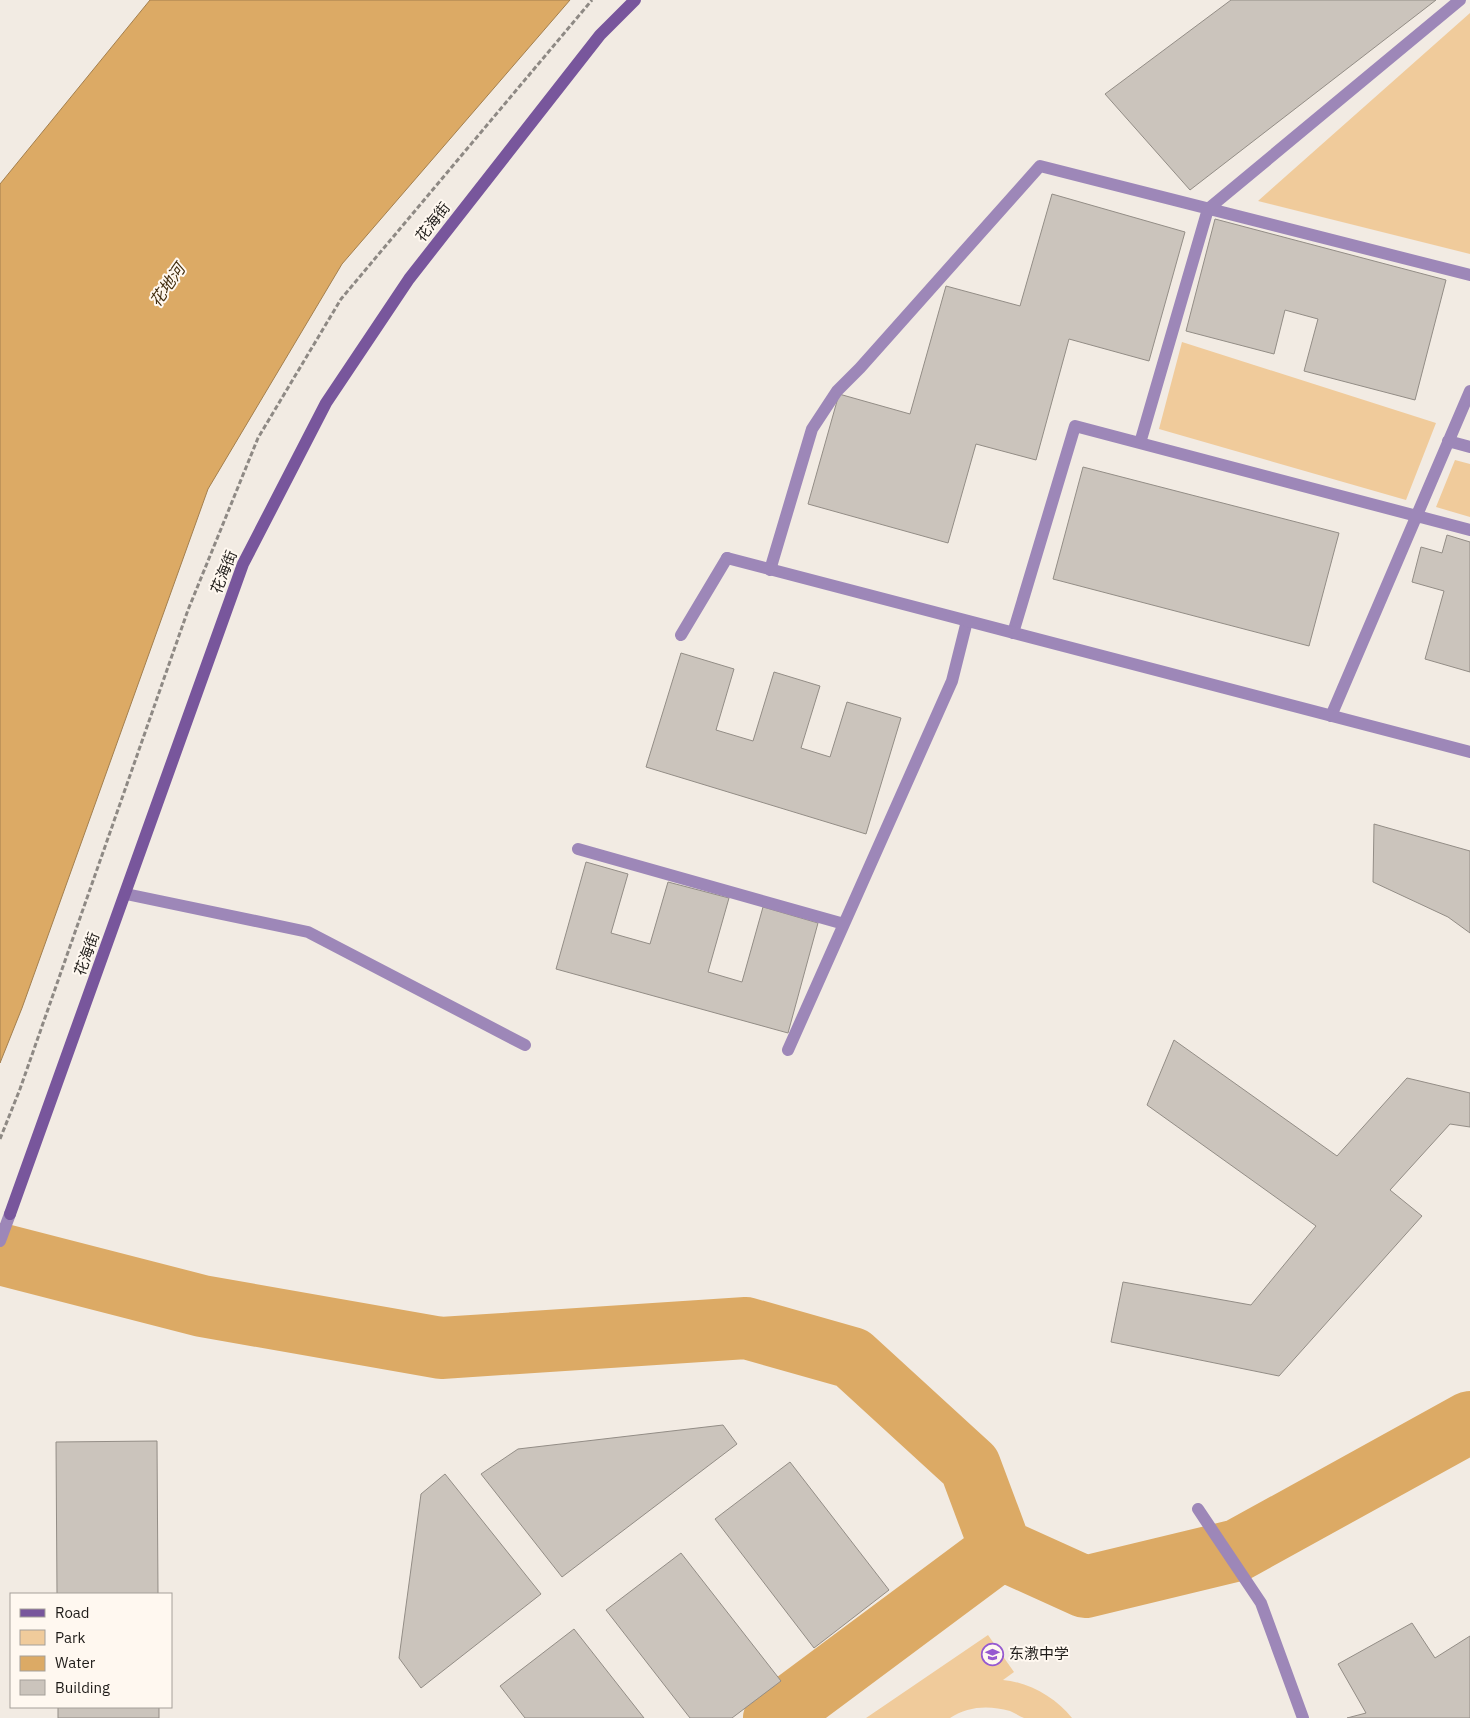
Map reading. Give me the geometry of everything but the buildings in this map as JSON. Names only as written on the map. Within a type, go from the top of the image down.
[{"type":"street","name":"花海街","points":[[0,1241],[244,564],[326,403],[409,279],[600,35],[635,0]]},
{"type":"street","points":[[1140,442],[1208,209],[1460,0]]},
{"type":"street","points":[[770,570],[812,429],[837,391],[860,368],[1040,166],[1470,275]]},
{"type":"street","points":[[1331,716],[1470,391]]},
{"type":"street","points":[[1013,633],[1075,426],[1470,530]]},
{"type":"street","points":[[1448,441],[1470,447]]},
{"type":"street","points":[[682,635],[727,558],[1470,752]]},
{"type":"street","points":[[788,1050],[952,681],[967,621]]},
{"type":"street","points":[[578,850],[844,924]]},
{"type":"street","points":[[126,894],[308,932],[525,1045]]},
{"type":"street","points":[[1198,1509],[1261,1603],[1303,1718]]},
{"type":"green space","points":[[1470,13],[1470,254],[1258,201]]},
{"type":"green space","points":[[1182,342],[1436,423],[1406,500],[1159,429]]},
{"type":"green space","points":[[1455,460],[1470,464],[1470,517],[1436,507]]},
{"type":"green space","points":[[988,1635],[1014,1672],[1003,1680],[1013,1681],[1041,1692],[1058,1704],[1072,1718],[1024,1718],[1010,1711],[987,1707],[964,1711],[950,1718],[866,1718]]},
{"type":"water","name":"花地河","points":[[150,0],[570,0],[342,264],[208,489],[22,1008],[0,1063],[0,184]]},
{"type":"waterway","points":[[0,1254],[202,1306],[441,1348],[746,1328],[852,1358],[970,1466],[1001,1549],[1085,1587],[1238,1550],[1470,1422]]},
{"type":"waterway","points":[[774,1718],[1001,1549]]},
{"type":"place","name":"东漖中学","points":[[993,1654]]}]
